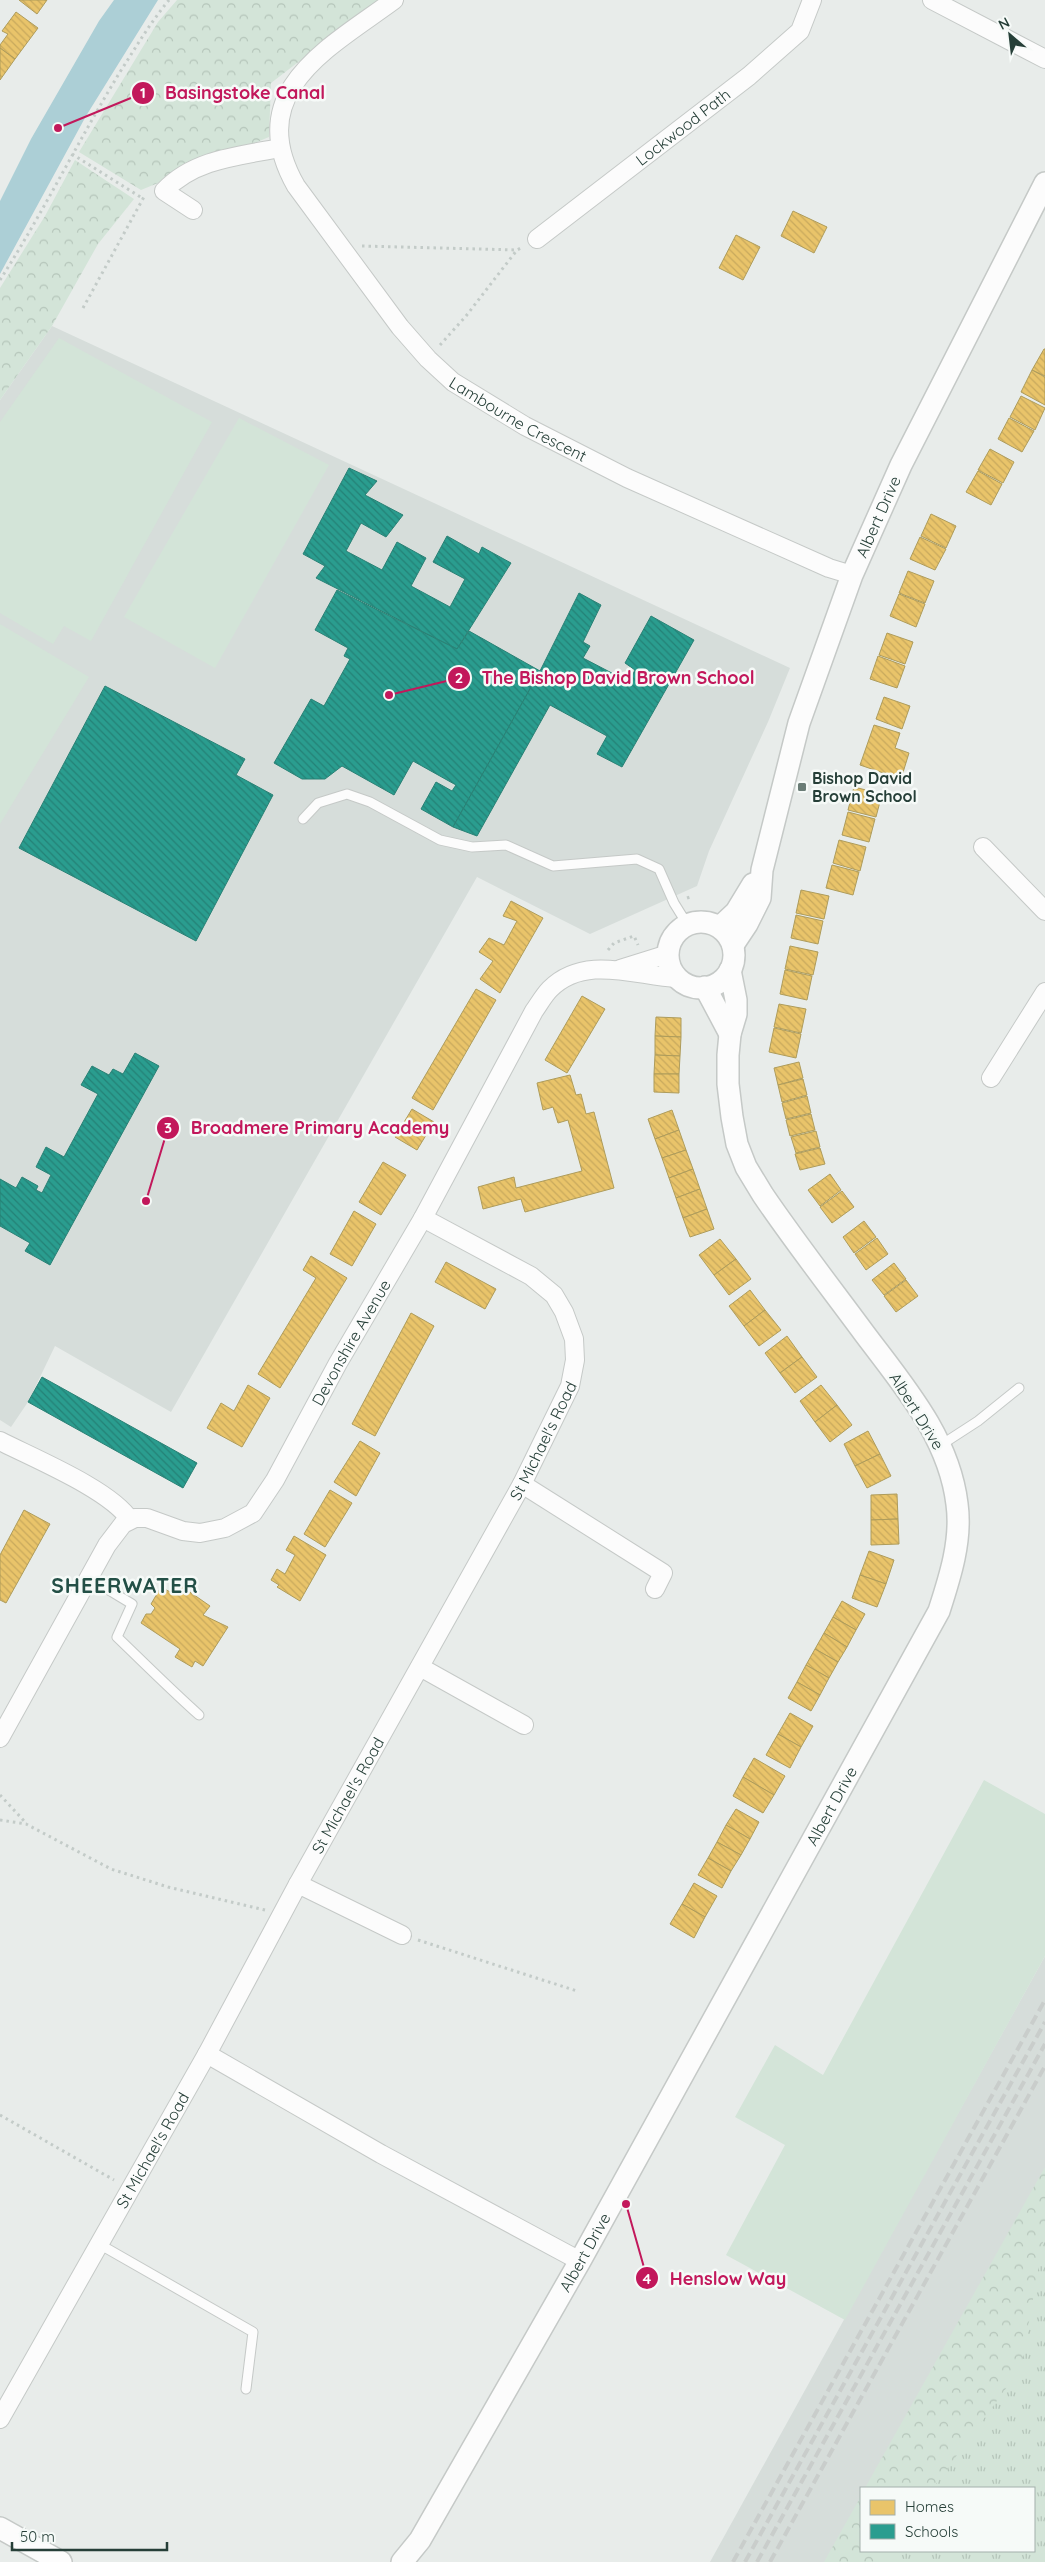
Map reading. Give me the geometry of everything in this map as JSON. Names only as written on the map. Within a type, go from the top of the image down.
[{"type":"street","name":"Lambourne Crescent","points":[[394,0],[310,63],[293,82],[280,120],[280,148],[288,171],[296,186],[340,248],[428,359],[453,382],[483,402],[627,478],[829,568],[852,575]]},
{"type":"street","name":"Lockwood Path","points":[[537,239],[749,76],[800,32],[812,0]]},
{"type":"street","points":[[932,0],[1045,59]]},
{"type":"street","points":[[192,210],[164,191],[172,182],[200,165],[280,148]]},
{"type":"street","name":"Albert Drive","points":[[733,945],[747,924],[760,898],[762,870],[799,723],[835,616],[901,465],[1045,183]]},
{"type":"street","points":[[983,847],[1045,911]]},
{"type":"street","name":"Albert Drive","points":[[720,927],[736,912],[762,870]]},
{"type":"street","points":[[699,921],[710,923],[720,927],[728,935],[733,945],[733,962],[730,970],[719,982],[705,987],[690,986],[677,978],[672,971],[668,954],[670,942],[677,931],[687,924],[699,921]]},
{"type":"street","name":"Devonshire Avenue","points":[[620,969],[668,954]]},
{"type":"street","name":"Devonshire Avenue","points":[[130,1520],[147,1518],[183,1531],[200,1533],[224,1528],[253,1513],[275,1480],[338,1363],[423,1218],[534,1011],[551,988],[574,974],[593,969],[620,969],[648,976],[677,978]]},
{"type":"street","name":"Albert Drive","points":[[402,2562],[420,2540],[580,2261],[939,1611],[953,1562],[958,1532],[957,1504],[948,1463],[941,1445],[897,1378],[783,1226],[746,1167],[737,1144],[728,1084],[730,1034],[736,1014],[736,1000],[730,970]]},
{"type":"street","points":[[705,987],[730,1034]]},
{"type":"street","points":[[991,1078],[1045,992]]},
{"type":"street","name":"St Michael's Road","points":[[0,2419],[207,2054],[298,1884],[522,1484],[570,1386],[575,1360],[574,1339],[569,1324],[554,1295],[536,1279],[423,1218]]},
{"type":"street","points":[[0,1441],[102,1494],[120,1506],[130,1520],[123,1524],[113,1536],[0,1738]]},
{"type":"street","points":[[522,1484],[663,1572],[655,1589]]},
{"type":"street","points":[[420,1667],[524,1724]]},
{"type":"street","points":[[298,1884],[402,1935]]},
{"type":"street","points":[[207,2054],[381,2154],[580,2261]]},
{"type":"street","points":[[0,2528],[61,2562]]},
{"type":"lane","points":[[303,819],[318,802],[347,794],[370,802],[440,840],[472,847],[506,845],[553,866],[637,859],[660,869],[674,903],[687,924]]},
{"type":"lane","points":[[941,1445],[978,1421],[1019,1388]]},
{"type":"lane","points":[[88,1578],[132,1604],[117,1636],[169,1689],[200,1715]]},
{"type":"lane","points":[[98,2244],[253,2332],[246,2389]]},
{"type":"path","points":[[0,280],[40,216],[72,154],[153,19],[169,0]]},
{"type":"path","points":[[72,154],[142,198],[83,308]]},
{"type":"path","points":[[428,359],[466,316],[517,250],[537,239]]},
{"type":"path","points":[[340,248],[368,245],[517,250]]},
{"type":"path","points":[[0,1795],[26,1824]]},
{"type":"path","points":[[0,1820],[26,1824],[110,1869],[168,1887],[282,1914]]},
{"type":"path","points":[[402,1935],[577,1991]]},
{"type":"path","points":[[0,2115],[129,2190]]},
{"type":"shaded area","points":[[52,326],[790,668],[768,722],[709,851],[697,886],[590,934],[477,877],[171,1412],[55,1346],[28,1402],[11,1427],[0,1420],[0,400]]},
{"type":"shaded area","points":[[1045,1956],[1045,2181],[878,2487],[860,2487],[860,2519],[837,2562],[710,2562]]},
{"type":"green space","points":[[177,0],[379,0],[271,83],[269,137],[141,190],[79,152],[158,22]]},
{"type":"green space","points":[[75,160],[134,199],[98,244],[52,326],[0,400],[0,288],[45,216]]},
{"type":"green space","points":[[59,338],[212,422],[91,641],[64,626],[53,644],[0,613],[0,422]]},
{"type":"green space","points":[[239,418],[329,465],[215,668],[124,617]]},
{"type":"green space","points":[[0,624],[89,677],[0,824]]},
{"type":"green space","points":[[984,1780],[1045,1814],[1045,1956],[845,2320],[726,2255],[785,2145],[735,2117],[775,2045],[823,2075]]},
{"type":"green space","points":[[1045,2167],[1045,2230],[1021,2368],[934,2487],[866,2487]]},
{"type":"green space","points":[[1045,2181],[1045,2562],[837,2562],[860,2551],[1035,2552],[1035,2487],[878,2487]]},
{"type":"green space","points":[[860,2498],[860,2552],[887,2552],[879,2562],[824,2562]]},
{"type":"water","points":[[114,0],[158,0],[86,116],[0,274],[0,201],[31,139],[99,21]]},
{"type":"building: Homes","points":[[19,0],[47,0],[37,14]]},
{"type":"building: Homes","points":[[16,12],[38,28],[15,59],[0,48],[0,45],[8,34],[2,31]]},
{"type":"building: Homes","points":[[0,48],[15,59],[0,80]]},
{"type":"building: Homes","points":[[793,211],[827,227],[814,253],[781,236]]},
{"type":"building: Homes","points":[[736,235],[760,247],[743,280],[719,268]]},
{"type":"building: Homes","points":[[1045,349],[1045,376],[1032,370]]},
{"type":"building: Homes","points":[[1032,370],[1045,377],[1045,405],[1021,392]]},
{"type":"building: Homes","points":[[1021,396],[1045,408],[1035,430],[1010,417]]},
{"type":"building: Homes","points":[[1009,418],[1034,431],[1022,452],[998,439]]},
{"type":"building: Homes","points":[[990,449],[1014,462],[1003,483],[978,470]]},
{"type":"building: Homes","points":[[978,471],[1002,484],[991,505],[966,492]]},
{"type":"building: Homes","points":[[931,514],[956,526],[946,548],[921,536]]},
{"type":"building: Homes","points":[[920,537],[946,549],[935,570],[910,559]]},
{"type":"building: Homes","points":[[908,571],[934,581],[925,603],[899,593]]},
{"type":"building: Homes","points":[[899,594],[925,604],[916,627],[890,616]]},
{"type":"building: Homes","points":[[887,633],[913,642],[905,664],[879,655]]},
{"type":"building: Homes","points":[[878,656],[905,666],[897,688],[870,679]]},
{"type":"building: Homes","points":[[884,697],[910,706],[902,729],[876,719]]},
{"type":"building: Homes","points":[[874,725],[900,733],[895,748],[909,753],[901,779],[860,765]]},
{"type":"building: Homes","points":[[854,787],[882,794],[876,817],[848,810]]},
{"type":"building: Homes","points":[[848,812],[875,819],[869,842],[842,835]]},
{"type":"building: Homes","points":[[839,840],[866,847],[860,871],[833,863]]},
{"type":"building: Homes","points":[[832,865],[859,872],[853,895],[826,888]]},
{"type":"building: Homes","points":[[801,890],[829,896],[824,919],[796,913]]},
{"type":"building: Homes","points":[[511,901],[543,918],[500,993],[480,979],[493,961],[479,952],[489,938],[504,945],[517,921],[503,916]]},
{"type":"building: Homes","points":[[796,915],[823,921],[818,944],[791,938]]},
{"type":"building: Homes","points":[[790,946],[818,952],[813,975],[785,969]]},
{"type":"building: Homes","points":[[785,970],[812,976],[807,1000],[780,994]]},
{"type":"building: Homes","points":[[476,989],[496,1000],[433,1110],[412,1098]]},
{"type":"building: Homes","points":[[582,996],[605,1009],[567,1073],[545,1060]]},
{"type":"building: Homes","points":[[779,1004],[806,1009],[801,1033],[774,1027]]},
{"type":"building: Homes","points":[[656,1017],[681,1018],[681,1037],[655,1036]]},
{"type":"building: Homes","points":[[774,1028],[801,1034],[796,1058],[769,1052]]},
{"type":"building: Homes","points":[[655,1036],[681,1037],[680,1056],[655,1055]]},
{"type":"building: Homes","points":[[655,1055],[680,1056],[679,1074],[654,1074]]},
{"type":"building: Homes","points":[[799,1062],[803,1078],[778,1085],[774,1068]]},
{"type":"building: Homes","points":[[654,1074],[679,1074],[679,1093],[654,1092]]},
{"type":"building: Homes","points":[[570,1075],[576,1095],[581,1094],[586,1114],[594,1112],[614,1188],[525,1212],[521,1199],[483,1209],[478,1187],[514,1177],[516,1188],[582,1171],[568,1120],[558,1123],[553,1107],[543,1110],[537,1083]]},
{"type":"building: Homes","points":[[803,1079],[807,1095],[782,1102],[778,1085]]},
{"type":"building: Homes","points":[[807,1096],[811,1113],[786,1119],[782,1103]]},
{"type":"building: Homes","points":[[412,1109],[434,1122],[417,1150],[395,1137]]},
{"type":"building: Homes","points":[[672,1110],[679,1130],[655,1139],[648,1119]]},
{"type":"building: Homes","points":[[811,1114],[815,1130],[790,1136],[786,1120]]},
{"type":"building: Homes","points":[[679,1130],[686,1150],[662,1158],[655,1139]]},
{"type":"building: Homes","points":[[816,1131],[820,1147],[796,1153],[791,1137]]},
{"type":"building: Homes","points":[[820,1148],[825,1164],[800,1170],[795,1154]]},
{"type":"building: Homes","points":[[686,1150],[693,1169],[669,1178],[662,1158]]},
{"type":"building: Homes","points":[[383,1162],[406,1175],[381,1215],[359,1202]]},
{"type":"building: Homes","points":[[693,1169],[700,1189],[676,1198],[669,1178]]},
{"type":"building: Homes","points":[[830,1174],[841,1190],[820,1206],[808,1190]]},
{"type":"building: Homes","points":[[700,1189],[707,1209],[683,1218],[676,1198]]},
{"type":"building: Homes","points":[[842,1191],[854,1207],[832,1223],[820,1207]]},
{"type":"building: Homes","points":[[707,1209],[714,1229],[690,1237],[683,1218]]},
{"type":"building: Homes","points":[[354,1211],[376,1224],[352,1266],[330,1254]]},
{"type":"building: Homes","points":[[864,1221],[876,1237],[854,1253],[843,1237]]},
{"type":"building: Homes","points":[[877,1238],[888,1254],[866,1270],[855,1254]]},
{"type":"building: Homes","points":[[720,1239],[736,1259],[714,1275],[699,1255]]},
{"type":"building: Homes","points":[[311,1256],[347,1278],[280,1388],[258,1374],[316,1278],[303,1270]]},
{"type":"building: Homes","points":[[736,1259],[751,1279],[729,1295],[714,1275]]},
{"type":"building: Homes","points":[[446,1262],[496,1289],[485,1309],[435,1282]]},
{"type":"building: Homes","points":[[894,1263],[906,1279],[884,1295],[872,1280]]},
{"type":"building: Homes","points":[[906,1280],[918,1296],[896,1312],[884,1296]]},
{"type":"building: Homes","points":[[750,1290],[765,1310],[744,1326],[729,1306]]},
{"type":"building: Homes","points":[[765,1310],[781,1330],[759,1346],[744,1326]]},
{"type":"building: Homes","points":[[411,1313],[434,1326],[375,1436],[352,1424]]},
{"type":"building: Homes","points":[[787,1336],[802,1357],[780,1373],[765,1353]]},
{"type":"building: Homes","points":[[802,1357],[817,1377],[795,1393],[780,1373]]},
{"type":"building: Homes","points":[[248,1385],[270,1398],[242,1447],[207,1428],[221,1403],[234,1411]]},
{"type":"building: Homes","points":[[821,1385],[837,1405],[815,1422],[800,1401]]},
{"type":"building: Homes","points":[[837,1405],[852,1425],[830,1442],[815,1422]]},
{"type":"building: Homes","points":[[868,1431],[880,1454],[855,1466],[844,1444]]},
{"type":"building: Homes","points":[[360,1441],[380,1453],[356,1496],[334,1482]]},
{"type":"building: Homes","points":[[880,1454],[891,1476],[867,1488],[855,1466]]},
{"type":"building: Homes","points":[[330,1490],[352,1503],[325,1547],[304,1534]]},
{"type":"building: Homes","points":[[897,1494],[898,1519],[871,1520],[871,1495]]},
{"type":"building: Homes","points":[[24,1510],[50,1524],[6,1603],[0,1600],[0,1555]]},
{"type":"building: Homes","points":[[898,1519],[899,1544],[871,1545],[871,1520]]},
{"type":"building: Homes","points":[[294,1536],[326,1555],[300,1601],[277,1587],[279,1585],[271,1580],[277,1569],[285,1574],[295,1555],[286,1550]]},
{"type":"building: Homes","points":[[869,1551],[894,1560],[886,1584],[860,1575]]},
{"type":"building: Homes","points":[[860,1575],[886,1584],[877,1607],[852,1598]]},
{"type":"building: Homes","points":[[177,1583],[210,1606],[203,1615],[228,1627],[203,1666],[195,1661],[192,1667],[175,1657],[180,1649],[141,1623],[146,1614],[151,1614],[155,1608],[151,1604],[161,1587],[172,1593]]},
{"type":"building: Homes","points":[[842,1601],[865,1614],[856,1630],[833,1617]]},
{"type":"building: Homes","points":[[833,1617],[856,1630],[847,1647],[824,1633]]},
{"type":"building: Homes","points":[[824,1633],[847,1647],[838,1662],[815,1649]]},
{"type":"building: Homes","points":[[815,1649],[838,1662],[829,1678],[806,1665]]},
{"type":"building: Homes","points":[[806,1665],[829,1678],[820,1695],[797,1682]]},
{"type":"building: Homes","points":[[797,1682],[820,1695],[811,1711],[788,1698]]},
{"type":"building: Homes","points":[[790,1713],[813,1726],[801,1747],[778,1734]]},
{"type":"building: Homes","points":[[778,1734],[801,1747],[790,1768],[766,1755]]},
{"type":"building: Homes","points":[[754,1758],[785,1776],[774,1795],[743,1777]]},
{"type":"building: Homes","points":[[743,1777],[774,1795],[763,1813],[733,1796]]},
{"type":"building: Homes","points":[[736,1809],[759,1822],[750,1839],[726,1825]]},
{"type":"building: Homes","points":[[726,1825],[750,1839],[741,1855],[717,1842]]},
{"type":"building: Homes","points":[[717,1842],[741,1855],[731,1871],[708,1858]]},
{"type":"building: Homes","points":[[708,1858],[731,1871],[722,1888],[698,1875]]},
{"type":"building: Homes","points":[[694,1883],[717,1896],[705,1917],[682,1904]]},
{"type":"building: Homes","points":[[682,1904],[705,1917],[694,1938],[670,1924]]},
{"type":"building: Schools","points":[[349,468],[377,481],[365,495],[403,515],[386,537],[361,523],[346,551],[382,570],[397,542],[426,558],[411,586],[450,607],[465,579],[433,562],[447,536],[479,554],[482,547],[511,563],[457,649],[316,578],[325,566],[303,554]]},
{"type":"building: Schools","points":[[337,590],[457,649],[469,631],[540,671],[453,827],[421,809],[436,782],[452,791],[456,785],[413,761],[394,795],[342,766],[325,779],[302,779],[274,763],[311,699],[324,706],[350,659],[344,656],[348,648],[315,630]]},
{"type":"building: Schools","points":[[579,593],[601,605],[583,642],[590,646],[583,658],[629,682],[635,670],[625,663],[651,616],[694,640],[622,767],[597,754],[607,736],[550,705],[477,836],[453,827],[540,671]]},
{"type":"building: Schools","points":[[105,686],[245,759],[236,775],[273,795],[196,941],[19,848]]},
{"type":"building: Schools","points":[[135,1053],[159,1066],[50,1265],[25,1251],[30,1243],[0,1226],[0,1179],[16,1188],[22,1177],[38,1186],[36,1190],[42,1193],[51,1175],[36,1167],[46,1147],[64,1157],[98,1094],[81,1085],[92,1066],[109,1075],[113,1069],[123,1074]]},
{"type":"building: Schools","points":[[42,1377],[197,1463],[183,1488],[28,1402]]},
{"type":"railway","points":[[733,2562],[1045,2000]]},
{"type":"railway","points":[[745,2562],[1045,2022]]},
{"type":"railway","points":[[757,2562],[1045,2044]]},
{"type":"railway","points":[[770,2562],[1045,2066]]},
{"type":"place","name":"Basingstoke Canal","points":[[58,128]]},
{"type":"place","name":"The Bishop David Brown School","points":[[389,695]]},
{"type":"place","name":"Bishop David Brown School","points":[[802,787]]},
{"type":"place","name":"Broadmere Primary Academy","points":[[146,1201]]},
{"type":"place","name":"Henslow Way","points":[[626,2204]]},
{"type":"district","name":"SHEERWATER","points":[[125,1586]]}]
